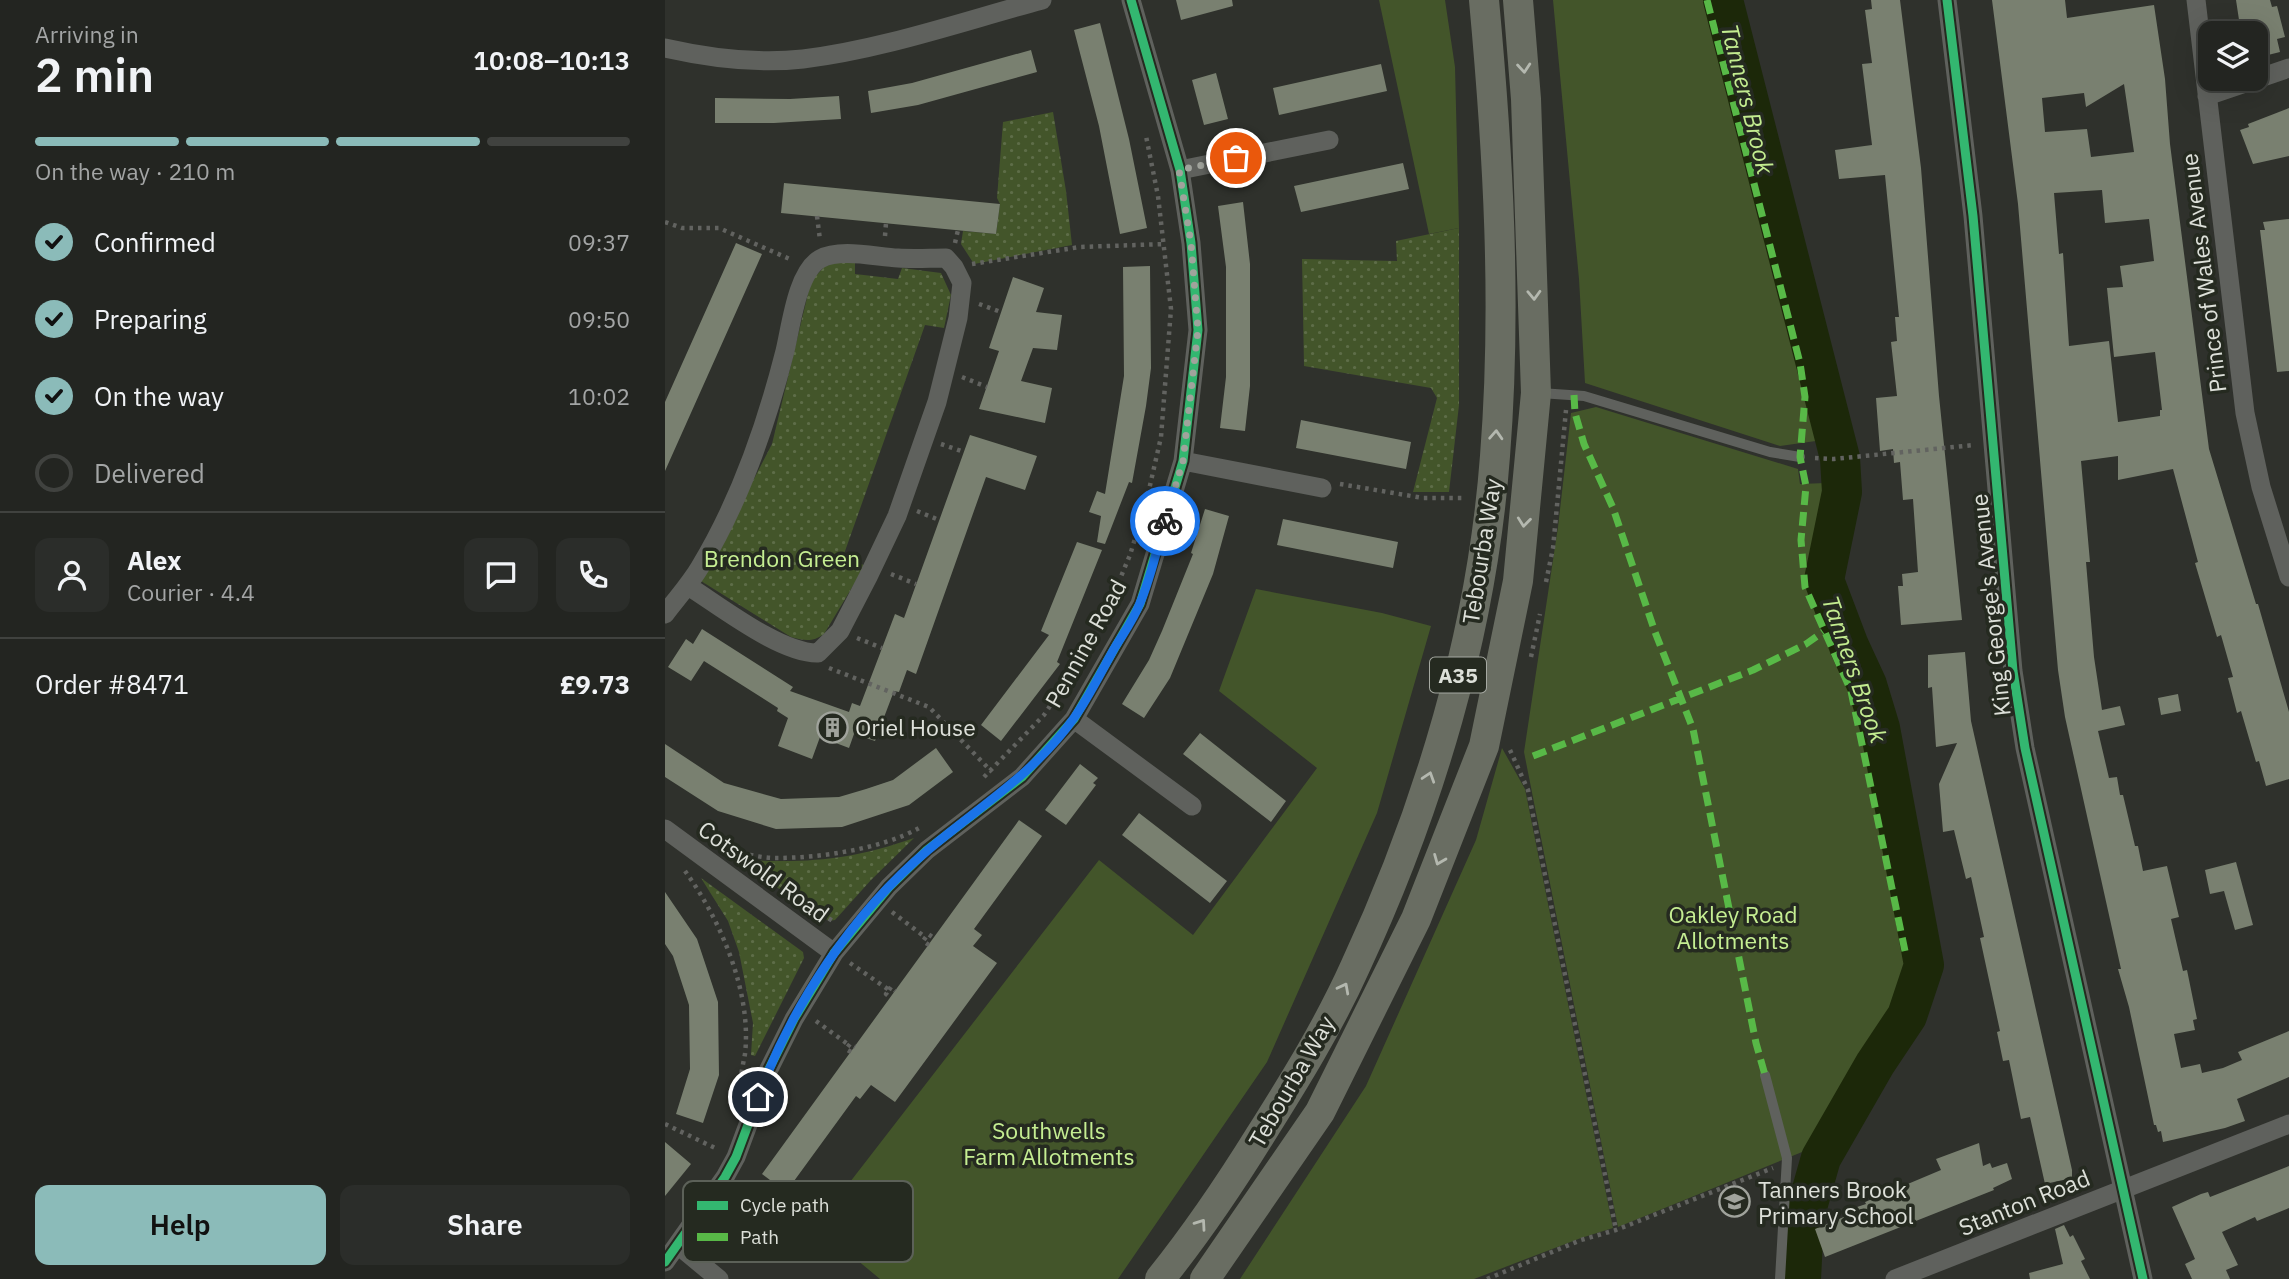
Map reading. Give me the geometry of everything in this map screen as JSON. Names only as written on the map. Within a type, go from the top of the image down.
[{"type":"main road","name":"Tebourba Way","points":[[1160,1279],[1263,1132],[1354,969],[1402,857],[1441,741],[1484,554],[1495,458],[1500,362],[1500,243],[1495,123],[1484,0]]},
{"type":"main road","name":"Tebourba Way","points":[[1205,1279],[1320,1112],[1416,919],[1484,746],[1518,581],[1537,393],[1526,99],[1518,0]]},
{"type":"street","points":[[665,48],[741,60],[802,59],[884,43],[1042,0]]},
{"type":"street","name":"Pennine Road","points":[[722,1181],[736,1157],[768,1071],[800,1009],[834,953],[877,901],[927,850],[1022,777],[1074,719],[1140,604],[1183,461],[1198,330],[1191,243],[1179,170],[1131,0]]},
{"type":"street","name":"King George's Avenue","points":[[1947,0],[1973,216],[2013,671],[2025,748],[2143,1279]]},
{"type":"street","name":"Prince of Wales Avenue","points":[[2196,0],[2245,412],[2261,486],[2289,577]]},
{"type":"street","points":[[2207,96],[2289,68]]},
{"type":"street","points":[[1179,170],[1329,140]]},
{"type":"street","points":[[665,614],[701,567],[758,444],[774,395],[798,295],[809,267],[822,257],[848,254],[900,259],[946,258],[963,283],[958,317],[937,402],[897,516],[840,631],[818,653],[808,654],[783,645],[688,586]]},
{"type":"street","points":[[1183,461],[1322,488]]},
{"type":"street","points":[[1074,719],[1192,806]]},
{"type":"street","name":"Cotswold Road","points":[[665,829],[834,953]]},
{"type":"street","name":"Stanton Road","points":[[1895,1279],[2289,1124]]},
{"type":"street","name":"Pennine Road","points":[[665,1262],[683,1240]]},
{"type":"street","points":[[679,1246],[683,1249]]},
{"type":"street","points":[[698,1262],[719,1279]]},
{"type":"lane","points":[[1537,393],[1584,396],[1770,452],[1800,457]]},
{"type":"lane","points":[[1765,1075],[1787,1163],[1780,1279]]},
{"type":"path","points":[[982,779],[1044,715],[1077,666],[1106,612],[1130,555],[1146,503],[1161,437],[1171,309],[1165,244],[1145,128]]},
{"type":"path","points":[[665,222],[682,228],[719,228],[809,267]]},
{"type":"path","points":[[954,267],[1080,247],[1191,243]]},
{"type":"path","points":[[787,271],[790,259]]},
{"type":"path","points":[[1545,588],[1553,548],[1554,509],[1567,395]]},
{"type":"path","points":[[1833,459],[1993,443]]},
{"type":"path","points":[[1322,488],[1344,483],[1423,498],[1465,498]]},
{"type":"path","points":[[873,566],[916,584]]},
{"type":"path","points":[[1531,659],[1542,602]]},
{"type":"path","points":[[818,653],[829,668],[929,707],[1008,788]]},
{"type":"path","points":[[1509,748],[1528,790],[1616,1230]]},
{"type":"path","points":[[727,851],[774,859],[821,855],[863,848],[915,830],[927,822]]},
{"type":"path","points":[[683,869],[711,911],[728,949],[743,998],[745,1051],[737,1094]]},
{"type":"path","points":[[877,901],[925,937]]},
{"type":"path","points":[[925,937],[928,934],[934,938]]},
{"type":"path","points":[[925,937],[923,941],[929,944]]},
{"type":"path","points":[[834,953],[892,991],[886,994],[891,998]]},
{"type":"path","points":[[800,1009],[851,1048]]},
{"type":"path","points":[[665,1124],[715,1148]]},
{"type":"path","points":[[710,1159],[719,1141]]},
{"type":"path","points":[[1487,1279],[1581,1240],[1616,1230],[1787,1163]]},
{"type":"green space","points":[[1379,0],[1445,0],[1455,67],[1459,228],[1429,234]]},
{"type":"green space","points":[[1553,0],[1715,0],[1789,282],[1817,399],[1823,440],[1780,446],[1585,383],[1579,279]]},
{"type":"green space","points":[[1053,112],[1072,245],[974,264],[961,244],[963,231],[996,234],[1000,204],[997,198],[1003,122]]},
{"type":"green space","points":[[1459,228],[1459,405],[1449,492],[1413,492],[1437,398],[1431,388],[1304,366],[1302,259],[1397,261],[1396,241]]},
{"type":"green space","name":"Brendon Green","points":[[855,261],[855,274],[898,279],[902,268],[941,273],[951,295],[944,328],[925,325],[844,554],[865,566],[824,634],[812,640],[801,639],[791,637],[701,581],[772,444],[811,281],[827,264]]},
{"type":"green space","name":"Oakley Road Allotments","points":[[1596,407],[1798,469],[1800,484],[1826,483],[1814,573],[1816,590],[1859,689],[1914,956],[1891,1006],[1817,1146],[1618,1227],[1524,752],[1558,527],[1571,413]]},
{"type":"green space","name":"Southwells Farm Allotments","points":[[1256,589],[1382,613],[1431,626],[1377,813],[1267,1062],[1118,1279],[880,1279],[859,1262],[913,1262],[913,1181],[851,1181],[1099,860],[1193,935],[1317,768],[1219,691]]},
{"type":"green space","points":[[1502,748],[1525,789],[1613,1228],[1474,1279],[1240,1279],[1366,1086],[1476,840]]},
{"type":"green space","points":[[914,838],[835,920],[829,921],[733,859],[825,859],[868,852]]},
{"type":"green space","points":[[701,878],[803,952],[804,958],[755,1056],[751,1055],[753,1023],[739,952],[728,921]]},
{"type":"building","points":[[1176,0],[1232,0],[1233,6],[1181,20]]},
{"type":"building","points":[[1871,0],[1900,0],[1921,168],[1939,396],[1962,620],[1901,625],[1898,586],[1903,586],[1902,574],[1918,572],[1913,499],[1903,500],[1900,462],[1894,463],[1893,449],[1880,451],[1876,398],[1897,396],[1891,342],[1897,341],[1895,317],[1899,317],[1885,175],[1839,179],[1835,150],[1872,145],[1862,64],[1872,63],[1865,10],[1872,9]]},
{"type":"building","points":[[1992,0],[2065,0],[2067,18],[2154,5],[2209,449],[2289,712],[2289,779],[2266,786],[2241,711],[2237,713],[2228,678],[2233,677],[2221,635],[2217,637],[2195,563],[2198,562],[2173,469],[2118,480],[2118,456],[2081,461],[2090,562],[2086,562],[2094,657],[2102,710],[2120,706],[2125,725],[2098,731],[2109,778],[2117,777],[2120,795],[2123,795],[2143,871],[2167,866],[2179,917],[2171,919],[2183,971],[2187,970],[2197,1019],[2193,1020],[2195,1030],[2174,1034],[2181,1068],[2200,1064],[2202,1073],[2223,1068],[2242,1060],[2238,1052],[2289,1031],[2289,1077],[2237,1099],[2245,1121],[2163,1142],[2161,1131],[2158,1132],[2154,1125],[2129,1007],[2118,969],[2121,969],[2065,717],[2058,670],[2018,204]],"holes":[[[2124,84],[2134,152],[2091,157],[2087,129],[2045,132],[2042,98],[2084,93],[2086,107]],[[2102,190],[2105,223],[2149,219],[2154,261],[2120,266],[2123,287],[2107,288],[2114,357],[2155,352],[2162,410],[2160,416],[2118,422],[2109,341],[2069,346],[2063,253],[2059,254],[2054,193]]]},
{"type":"building","points":[[2236,0],[2270,0],[2272,7],[2277,6],[2285,37],[2277,39],[2280,52],[2268,55],[2268,21],[2239,21]]},
{"type":"building","points":[[1100,23],[1129,139],[1147,228],[1120,234],[1099,126],[1074,30]]},
{"type":"building","points":[[1031,50],[1037,72],[918,105],[871,113],[868,91],[912,83]]},
{"type":"building","points":[[1381,64],[1387,91],[1279,115],[1273,88]]},
{"type":"building","points":[[1216,73],[1228,119],[1204,125],[1192,80]]},
{"type":"building","points":[[839,96],[841,119],[715,123],[715,98],[790,99]]},
{"type":"building","points":[[2289,108],[2289,156],[2253,164],[2240,130],[2249,127],[2248,124]]},
{"type":"building","points":[[1403,163],[1409,189],[1301,212],[1294,186]]},
{"type":"building","points":[[784,183],[1000,204],[996,234],[781,213]]},
{"type":"building","points":[[1243,202],[1250,264],[1250,386],[1245,431],[1220,428],[1226,377],[1226,267],[1218,206]]},
{"type":"building","points":[[2289,219],[2289,371],[2277,372],[2260,230],[2265,230],[2263,222]]},
{"type":"building","points":[[736,243],[762,254],[665,471],[665,402]]},
{"type":"building","points":[[1150,266],[1151,368],[1146,406],[1132,483],[1129,482],[1105,544],[1097,542],[1101,516],[1089,512],[1097,491],[1105,494],[1124,376],[1123,267]]},
{"type":"building","points":[[1013,277],[1044,288],[1036,312],[1062,315],[1057,350],[1033,348],[1021,381],[1052,388],[1045,423],[979,409],[999,351],[989,348]]},
{"type":"building","points":[[1301,420],[1411,442],[1406,469],[1296,448]]},
{"type":"building","points":[[970,435],[1037,456],[1025,490],[986,477],[916,674],[907,670],[899,692],[894,691],[875,741],[854,734],[849,748],[820,737],[812,759],[778,746],[788,718],[777,711],[778,708],[704,661],[691,681],[668,667],[686,639],[693,644],[702,629],[793,687],[790,691],[849,712],[852,703],[860,706],[895,614],[904,618]]},
{"type":"building","points":[[1205,509],[1229,516],[1213,574],[1170,678],[1144,718],[1122,704],[1149,660],[1162,631],[1193,554],[1191,553]]},
{"type":"building","points":[[1283,519],[1398,542],[1393,568],[1277,545]]},
{"type":"building","points":[[1077,542],[1102,550],[1057,662],[1060,664],[1001,741],[981,725],[1049,635],[1041,631]]},
{"type":"building","points":[[1965,652],[1971,721],[2072,1170],[2072,1178],[2045,1184],[2030,1117],[2021,1119],[2009,1060],[2003,1061],[1997,1032],[2000,1031],[1980,938],[1984,937],[1971,877],[1966,879],[1954,830],[1943,832],[1939,784],[1957,743],[1936,747],[1932,687],[1928,688],[1928,655]]},
{"type":"building","points":[[2178,694],[2181,711],[2161,715],[2158,698]]},
{"type":"building","points":[[1200,733],[1286,801],[1271,822],[1183,754]]},
{"type":"building","points":[[665,744],[724,783],[781,799],[839,797],[866,789],[893,780],[936,748],[953,772],[909,805],[842,827],[776,829],[718,811],[665,777]]},
{"type":"building","points":[[1080,764],[1098,778],[1093,783],[1096,785],[1066,825],[1045,810]]},
{"type":"building","points":[[1139,813],[1227,881],[1210,903],[1122,835]]},
{"type":"building","points":[[1019,820],[1042,836],[974,929],[982,935],[973,946],[997,963],[895,1102],[871,1085],[860,1099],[856,1096],[794,1181],[771,1181],[762,1174]]},
{"type":"building","points":[[2236,862],[2253,925],[2235,930],[2224,891],[2210,894],[2205,870]]},
{"type":"building","points":[[665,892],[697,939],[718,1002],[719,1075],[703,1123],[676,1114],[690,1069],[689,1005],[673,956],[665,944]]},
{"type":"building","points":[[665,1142],[691,1164],[665,1196]]},
{"type":"building","points":[[1979,1143],[1983,1166],[1990,1163],[1992,1168],[2007,1163],[2012,1179],[1993,1188],[1994,1190],[1825,1257],[1815,1229],[1858,1211],[1857,1207],[1866,1204],[1865,1202],[1941,1170],[1936,1159]]},
{"type":"building","points":[[2289,1166],[2289,1208],[2257,1221],[2255,1217],[2222,1232],[2238,1265],[2226,1270],[2230,1279],[2192,1279],[2185,1264],[2195,1259],[2172,1207],[2208,1192],[2210,1197]]},
{"type":"building","points":[[2064,1225],[2070,1237],[2073,1235],[2085,1259],[2081,1261],[2090,1279],[2030,1279],[2029,1273],[2063,1264],[2055,1229]]},
{"type":"waterway","name":"Tanners Brook","points":[[1723,0],[1840,458],[1842,492],[1824,580],[1867,685],[1880,728],[1924,965],[1907,1016],[1875,1064],[1821,1158],[1804,1218],[1801,1279]]},
{"type":"marked path","points":[[1707,0],[1800,363],[1805,397],[1800,457],[1806,486],[1801,540],[1805,587],[1851,691],[1905,951]]},
{"type":"marked path","points":[[1574,395],[1575,413],[1584,444],[1613,508],[1655,632],[1693,729],[1756,1043],[1765,1075]]},
{"type":"marked path","points":[[1533,756],[1753,670],[1806,644],[1823,632]]},
{"type":"cycle path","points":[[722,1181],[736,1157],[768,1071],[794,1019],[834,953],[889,887],[927,850],[1022,777],[1074,719],[1140,604],[1183,461],[1198,330],[1191,243],[1180,170],[1131,0]]},
{"type":"cycle path","points":[[1947,0],[1973,216],[2013,671],[2025,748],[2143,1279]]},
{"type":"cycle path","points":[[665,1262],[683,1236]]},
{"type":"way so far","points":[[1165,521],[1183,461],[1198,330],[1191,243],[1179,170],[1236,158]]},
{"type":"place","name":"Oriel House","points":[[832,727]]},
{"type":"place","name":"Tanners Brook Primary School","points":[[1735,1202]]},
{"type":"route","points":[[758,1097],[794,1020],[834,953],[855,925],[927,850],[1022,777],[1074,719],[1140,604],[1165,521]]}]
